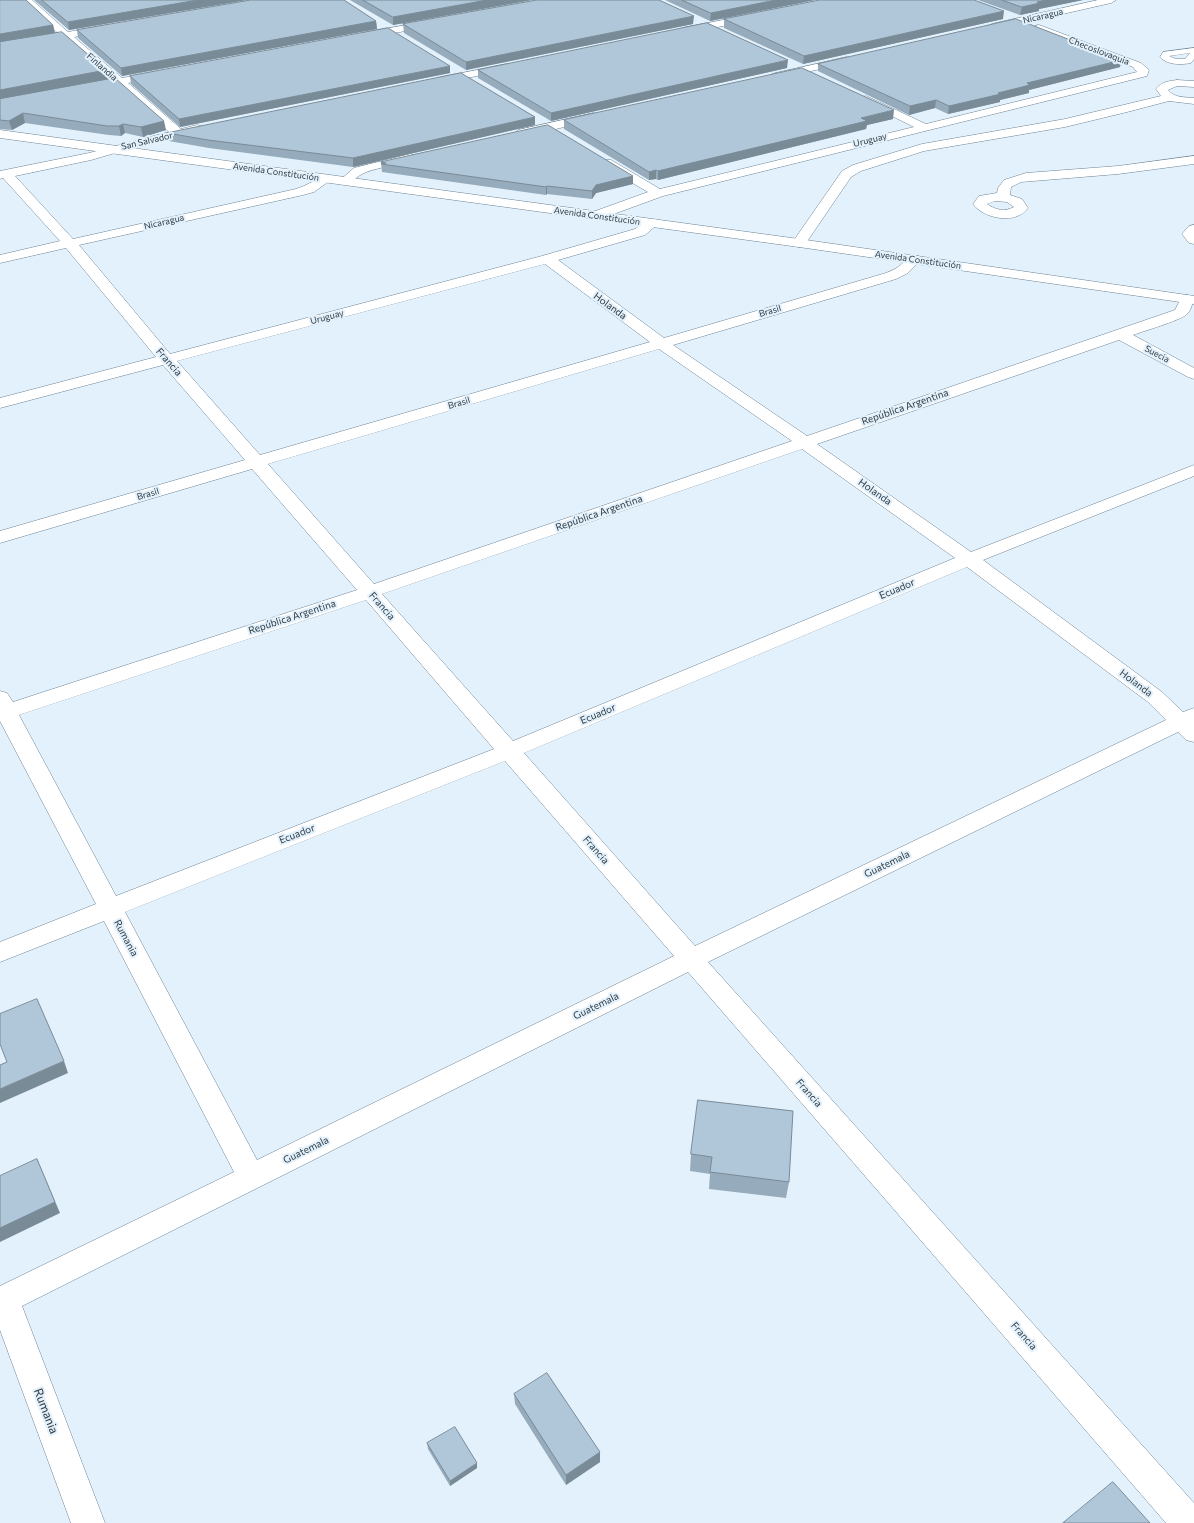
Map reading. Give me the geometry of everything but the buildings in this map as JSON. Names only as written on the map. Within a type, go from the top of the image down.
[{"type":"street","name":"Finlandia","points":[[26,0],[178,133]]},
{"type":"street","name":"Nicaragua","points":[[982,30],[1111,0]]},
{"type":"street","name":"Checoslovaquia","points":[[1000,13],[1137,65],[1143,70]]},
{"type":"street","points":[[671,34],[762,15]]},
{"type":"street","points":[[695,19],[723,32]]},
{"type":"street","points":[[352,38],[443,21]]},
{"type":"street","points":[[378,23],[404,39]]},
{"type":"street","points":[[0,47],[119,26]]},
{"type":"street","points":[[765,78],[858,57]]},
{"type":"street","points":[[790,63],[818,76]]},
{"type":"street","points":[[425,83],[517,65]]},
{"type":"street","points":[[450,68],[476,84]]},
{"type":"street","name":"Uruguay","points":[[595,216],[658,193],[924,127],[1140,76],[1143,74],[1143,70]]},
{"type":"street","points":[[82,88],[173,71]]},
{"type":"street","points":[[1194,84],[1176,84],[1164,86],[1162,89],[1162,92],[1170,97],[1194,101]]},
{"type":"street","points":[[853,93],[924,127]]},
{"type":"street","points":[[799,244],[846,174],[857,168],[922,148],[1065,123],[1127,110],[1170,97]]},
{"type":"street","points":[[510,136],[603,115]]},
{"type":"street","points":[[535,119],[562,136]]},
{"type":"street","name":"San Salvador","points":[[3,175],[90,156],[111,149],[209,127]]},
{"type":"street","name":"Avenida Constitución","points":[[0,134],[914,259],[1191,299]]},
{"type":"street","points":[[596,156],[658,193]]},
{"type":"street","points":[[345,181],[358,171],[418,157]]},
{"type":"street","points":[[1002,198],[1002,190],[1005,185],[1014,180],[1026,177],[1076,174],[1194,160]]},
{"type":"street","points":[[1169,164],[1189,173]]},
{"type":"street","name":"Francia","points":[[3,175],[70,244],[167,360],[369,592],[1188,1523]]},
{"type":"street","name":"Nicaragua","points":[[0,259],[298,192],[309,189],[326,179]]},
{"type":"street","name":"Uruguay","points":[[0,403],[547,259],[640,232],[652,224]]},
{"type":"street","points":[[1194,229],[1189,234],[1194,240]]},
{"type":"street","name":"Holanda","points":[[547,259],[661,344],[804,442],[969,559],[1190,724]]},
{"type":"street","name":"Brasil","points":[[0,537],[891,276],[903,270],[914,259]]},
{"type":"street","name":"República Argentina","points":[[2,708],[369,592],[1120,334],[1180,313],[1191,299]]},
{"type":"street","name":"Suecia","points":[[1120,334],[1194,374]]},
{"type":"street","name":"Ecuador","points":[[0,952],[110,907],[509,751],[969,559],[1194,470]]},
{"type":"street","name":"Rumania","points":[[2,708],[110,907],[251,1177]]},
{"type":"street","name":"Guatemala","points":[[2,1300],[691,959],[1190,724]]},
{"type":"street","name":"Rumania","points":[[2,1300],[88,1523]]}]
